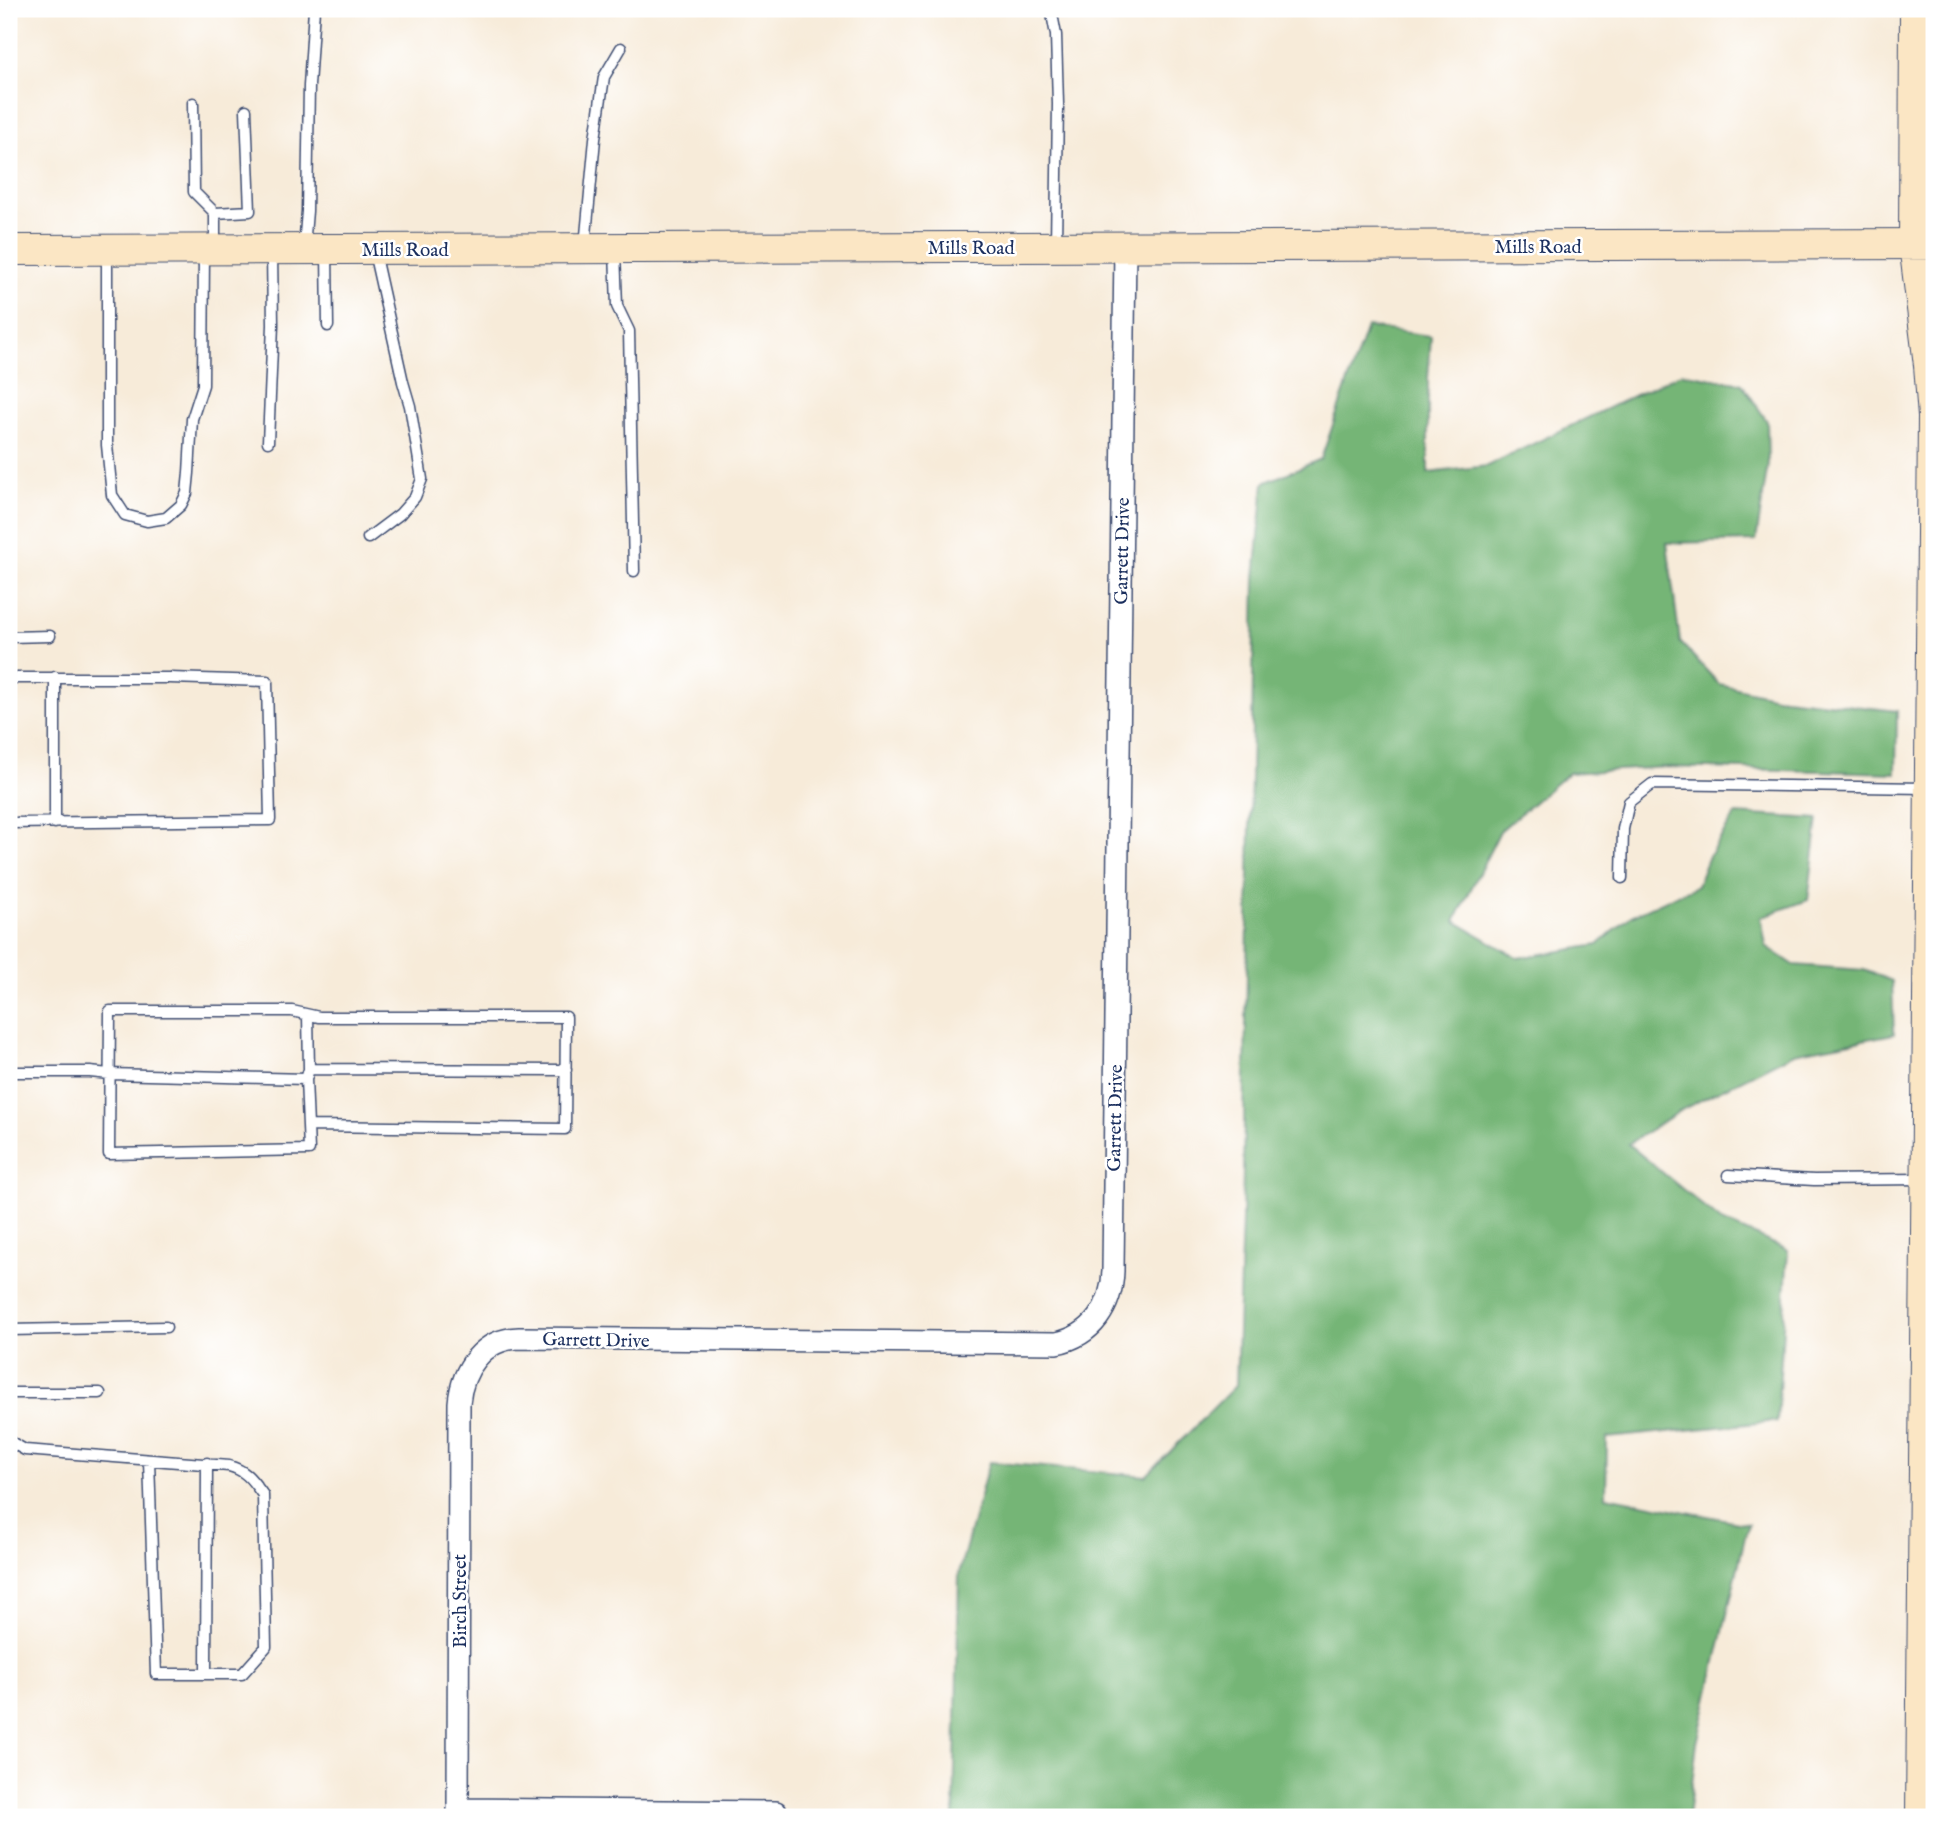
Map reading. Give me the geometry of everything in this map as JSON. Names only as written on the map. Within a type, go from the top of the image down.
[{"type":"street","points":[[1915,9],[1933,417],[1927,1179],[1929,1384],[1921,1817]]},
{"type":"street","name":"Mills Road","points":[[9,250],[1924,244]]},
{"type":"street","name":"Garrett Drive","points":[[461,1385],[472,1363],[481,1353],[494,1343],[513,1338],[1056,1343],[1082,1333],[1103,1312],[1110,1293],[1113,1271],[1125,247]]},
{"type":"street","name":"Birch Street","points":[[458,1813],[461,1385]]},
{"type":"street","points":[[458,1813],[776,1812]]},
{"type":"lane","points":[[314,9],[309,86],[307,211],[328,326]]},
{"type":"lane","points":[[1051,9],[1056,35],[1058,104],[1056,247]]},
{"type":"lane","points":[[585,248],[604,77],[621,48]]},
{"type":"lane","points":[[194,103],[194,192],[215,213],[250,211],[246,110]]},
{"type":"lane","points":[[107,249],[107,444],[112,495],[125,515],[147,521],[166,518],[181,505],[187,493],[192,419],[203,385],[209,249],[215,213]]},
{"type":"lane","points":[[615,248],[617,306],[629,331],[634,571]]},
{"type":"lane","points":[[268,442],[273,325],[272,249]]},
{"type":"lane","points":[[368,538],[400,514],[415,497],[422,479],[411,406],[403,382],[374,249]]},
{"type":"lane","points":[[9,636],[50,636]]},
{"type":"lane","points":[[54,677],[55,823]]},
{"type":"lane","points":[[9,678],[267,681],[270,820],[9,823]]},
{"type":"lane","points":[[1622,878],[1623,829],[1629,802],[1653,784],[1929,788]]},
{"type":"lane","points":[[308,1015],[307,1074],[308,1126],[309,1150],[109,1154],[110,1012],[292,1011],[319,1017],[566,1017],[565,1129],[308,1126]]},
{"type":"lane","points":[[9,1072],[307,1074],[566,1070]]},
{"type":"lane","points":[[1728,1175],[1826,1180],[1927,1179]]},
{"type":"lane","points":[[9,1330],[166,1327]]},
{"type":"lane","points":[[9,1393],[100,1393]]},
{"type":"lane","points":[[9,1441],[25,1450],[229,1466],[241,1469],[249,1476],[263,1495],[266,1647],[242,1674],[156,1674],[149,1460]]},
{"type":"lane","points":[[206,1674],[207,1464]]},
{"type":"green space","points":[[1367,327],[1431,336],[1428,473],[1487,466],[1681,373],[1742,384],[1767,421],[1768,464],[1756,541],[1667,543],[1680,642],[1719,684],[1776,697],[1897,711],[1896,773],[1668,767],[1568,773],[1500,831],[1455,921],[1518,958],[1598,945],[1631,916],[1697,886],[1709,856],[1736,814],[1818,819],[1808,900],[1761,917],[1766,946],[1794,965],[1864,970],[1892,981],[1894,1034],[1794,1053],[1685,1108],[1628,1144],[1721,1221],[1788,1250],[1777,1421],[1607,1438],[1606,1496],[1748,1524],[1697,1743],[1688,1817],[954,1817],[959,1573],[989,1462],[1146,1476],[1236,1385],[1255,578],[1264,483],[1321,459]]}]
